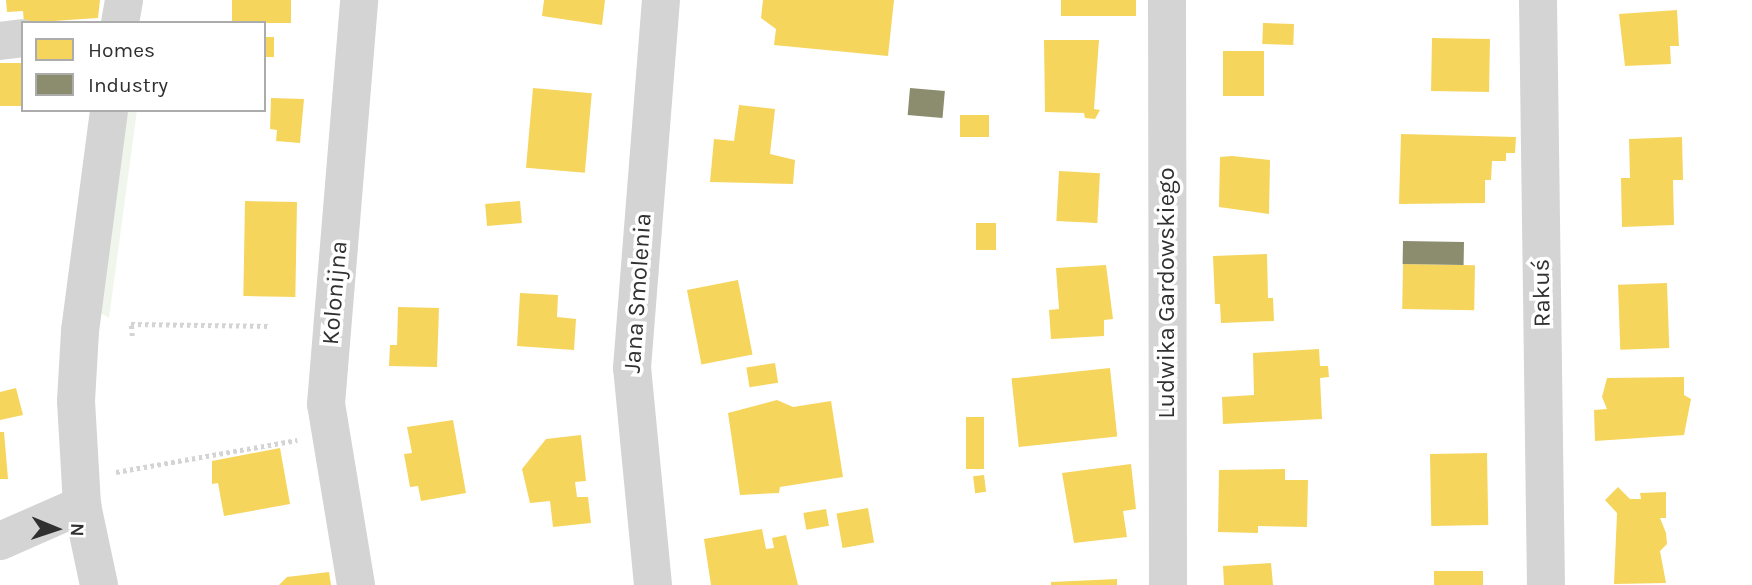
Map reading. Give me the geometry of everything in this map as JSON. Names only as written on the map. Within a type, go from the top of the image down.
[{"type":"street","points":[[120,21],[124,0]]},
{"type":"street","name":"Kolonijna","points":[[356,585],[326,404],[359,0]]},
{"type":"street","name":"Jana Smolenia","points":[[653,585],[632,368],[661,0]]},
{"type":"street","name":"Ludwika Gardowskiego","points":[[1167,0],[1168,585]]},
{"type":"street","name":"Rakuś","points":[[1538,0],[1546,585]]},
{"type":"street","points":[[0,41],[21,37]]},
{"type":"street","points":[[99,585],[82,505],[76,441],[80,331],[109,112]]},
{"type":"street","points":[[0,541],[82,505]]},
{"type":"path","points":[[132,336],[131,324],[271,326]]},
{"type":"path","points":[[113,472],[300,440]]},
{"type":"shaded area","points":[[124,112],[137,112],[109,318],[99,312]]},
{"type":"building: Homes","points":[[6,0],[100,0],[98,18],[24,21],[23,11],[7,12]]},
{"type":"building: Homes","points":[[232,0],[291,0],[291,23],[232,21]]},
{"type":"building: Homes","points":[[544,0],[605,0],[602,25],[542,16]]},
{"type":"building: Homes","points":[[763,0],[894,0],[888,56],[774,45],[776,29],[761,18]]},
{"type":"building: Homes","points":[[1061,0],[1136,0],[1136,16],[1061,16]]},
{"type":"building: Homes","points":[[1677,10],[1679,46],[1670,46],[1671,64],[1625,66],[1619,14]]},
{"type":"building: Homes","points":[[1263,23],[1294,24],[1293,45],[1262,44]]},
{"type":"building: Homes","points":[[266,37],[274,37],[274,57],[266,57]]},
{"type":"building: Homes","points":[[1432,38],[1490,39],[1489,92],[1431,91]]},
{"type":"building: Homes","points":[[1044,40],[1099,40],[1094,109],[1100,110],[1095,119],[1085,118],[1084,113],[1045,112]]},
{"type":"building: Homes","points":[[1223,51],[1264,51],[1264,96],[1223,96]]},
{"type":"building: Homes","points":[[0,63],[21,63],[21,106],[0,106]]},
{"type":"building: Homes","points":[[533,88],[592,93],[585,173],[526,168]]},
{"type":"building: Homes","points":[[271,98],[304,99],[300,143],[276,141],[277,130],[270,129]]},
{"type":"building: Homes","points":[[739,105],[775,109],[770,154],[795,160],[793,184],[710,182],[714,139],[734,141]]},
{"type":"building: Homes","points":[[960,115],[989,115],[989,137],[960,137]]},
{"type":"building: Homes","points":[[1401,134],[1516,137],[1515,153],[1506,153],[1506,161],[1492,161],[1491,180],[1485,180],[1485,203],[1399,204]]},
{"type":"building: Homes","points":[[1682,137],[1683,180],[1673,180],[1674,225],[1622,227],[1621,178],[1630,178],[1629,139]]},
{"type":"building: Homes","points":[[1220,157],[1270,160],[1269,214],[1219,207]]},
{"type":"building: Homes","points":[[1059,171],[1100,173],[1097,223],[1056,221]]},
{"type":"building: Homes","points":[[245,201],[297,202],[295,297],[243,296]]},
{"type":"building: Homes","points":[[520,201],[522,223],[487,226],[485,204]]},
{"type":"building: Homes","points":[[976,223],[996,223],[996,250],[976,250]]},
{"type":"building: Homes","points":[[1267,254],[1268,298],[1273,298],[1274,321],[1221,323],[1220,304],[1215,304],[1213,256]]},
{"type":"building: Homes","points":[[1403,264],[1475,265],[1474,310],[1402,309]]},
{"type":"building: Homes","points":[[1106,265],[1113,319],[1104,320],[1104,336],[1051,339],[1049,310],[1059,309],[1056,268]]},
{"type":"building: Homes","points":[[738,280],[753,355],[701,365],[687,290]]},
{"type":"building: Homes","points":[[1667,283],[1669,348],[1620,350],[1618,285]]},
{"type":"building: Homes","points":[[520,293],[558,295],[557,317],[576,319],[574,350],[517,346]]},
{"type":"building: Homes","points":[[398,307],[439,308],[437,367],[389,366],[390,345],[397,345]]},
{"type":"building: Homes","points":[[1319,349],[1320,366],[1328,366],[1329,377],[1320,378],[1322,419],[1223,424],[1222,397],[1254,395],[1253,353]]},
{"type":"building: Homes","points":[[775,363],[778,383],[749,387],[746,368]]},
{"type":"building: Homes","points":[[1110,368],[1117,437],[1019,447],[1012,378]]},
{"type":"building: Homes","points":[[1684,377],[1684,395],[1691,399],[1684,435],[1595,441],[1594,410],[1607,409],[1602,397],[1607,378]]},
{"type":"building: Homes","points":[[16,388],[23,415],[0,420],[0,392]]},
{"type":"building: Homes","points":[[777,400],[793,407],[831,401],[843,477],[780,487],[779,493],[740,495],[728,413]]},
{"type":"building: Homes","points":[[966,417],[984,417],[984,469],[966,469]]},
{"type":"building: Homes","points":[[453,420],[466,493],[421,501],[418,486],[410,487],[404,454],[412,453],[407,427]]},
{"type":"building: Homes","points":[[0,432],[4,432],[8,479],[0,479]]},
{"type":"building: Homes","points":[[581,435],[586,481],[575,482],[577,497],[588,497],[591,523],[553,527],[550,501],[530,503],[522,469],[546,439]]},
{"type":"building: Homes","points":[[280,448],[290,504],[224,516],[218,483],[212,484],[212,461]]},
{"type":"building: Homes","points":[[1487,453],[1488,525],[1431,526],[1430,454]]},
{"type":"building: Homes","points":[[1131,464],[1136,509],[1123,511],[1127,537],[1074,543],[1062,473]]},
{"type":"building: Homes","points":[[1285,469],[1285,480],[1308,480],[1307,527],[1258,526],[1258,533],[1218,532],[1219,470]]},
{"type":"building: Homes","points":[[984,475],[986,492],[975,493],[973,476]]},
{"type":"building: Homes","points":[[1618,487],[1630,499],[1641,499],[1640,493],[1666,492],[1666,518],[1660,518],[1667,544],[1660,551],[1666,583],[1614,584],[1617,513],[1605,500]]},
{"type":"building: Homes","points":[[868,508],[874,542],[843,548],[836,514]]},
{"type":"building: Homes","points":[[826,509],[829,526],[806,530],[803,513]]},
{"type":"building: Homes","points":[[762,529],[766,549],[774,548],[772,538],[786,535],[798,585],[711,585],[704,539]]},
{"type":"building: Homes","points":[[1271,563],[1273,585],[1224,585],[1223,566]]},
{"type":"building: Homes","points":[[1434,571],[1483,571],[1483,585],[1434,585]]},
{"type":"building: Homes","points":[[329,572],[331,585],[279,585],[287,577]]},
{"type":"building: Homes","points":[[1117,579],[1117,585],[1051,585],[1051,582]]},
{"type":"building: Industry","points":[[910,88],[945,91],[943,118],[908,115]]},
{"type":"building: Industry","points":[[1403,241],[1464,242],[1464,265],[1403,264]]}]
